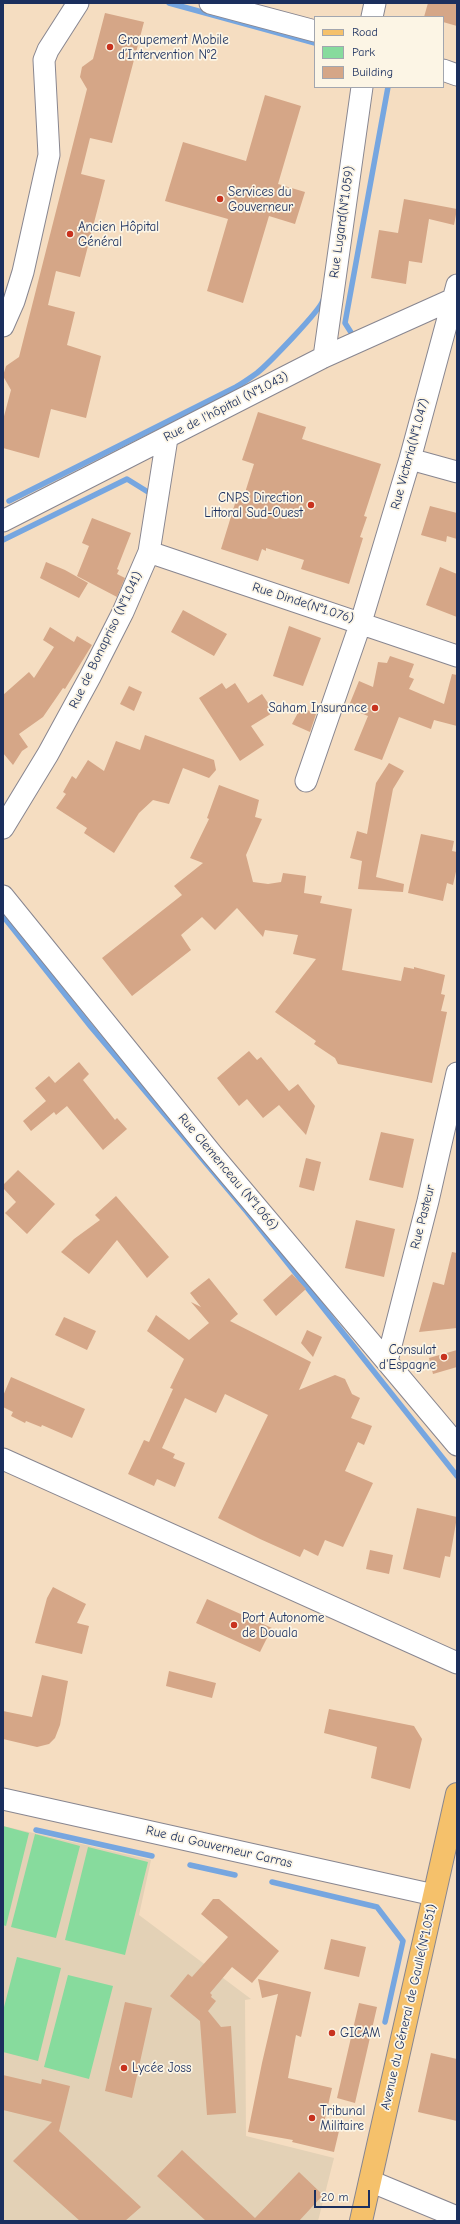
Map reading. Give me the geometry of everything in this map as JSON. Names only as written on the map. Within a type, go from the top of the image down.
[{"type":"main road","name":"Avenue du Géneral de Gaulle(N°1.051)","points":[[361,2221],[457,1794]]},
{"type":"street","points":[[3,326],[23,272],[49,155],[44,60],[48,50],[78,3]]},
{"type":"street","points":[[210,3],[314,31]]},
{"type":"street","points":[[372,16],[375,3]]},
{"type":"street","points":[[444,70],[457,75]]},
{"type":"street","name":"Rue Lugard(N°1.059)","points":[[324,357],[362,88]]},
{"type":"street","name":"Rue de l'hôpital (N°1.043)","points":[[3,521],[324,357],[454,293]]},
{"type":"street","name":"Rue Victoria(N°1.047)","points":[[306,781],[361,622],[410,459],[454,293]]},
{"type":"street","name":"Rue de Bonapriso (N°1.041)","points":[[3,828],[48,754],[90,677],[123,612],[149,552],[167,438]]},
{"type":"street","points":[[410,459],[457,472]]},
{"type":"street","name":"Rue Dinde(N°1.076)","points":[[149,552],[361,622],[457,656]]},
{"type":"street","name":"Rue Clemenceau (N°1.066)","points":[[3,896],[212,1154],[457,1445]]},
{"type":"street","name":"Rue Pasteur","points":[[387,1362],[428,1201],[457,1073]]},
{"type":"street","points":[[3,1459],[457,1663]]},
{"type":"street","name":"Rue du Gouverneur Carras","points":[[3,1799],[434,1895]]},
{"type":"street","points":[[370,2181],[457,2217]]},
{"type":"shaded area","name":"Lycée Joss","points":[[3,1826],[151,1860],[139,1915],[251,1999],[245,2000],[246,2136],[334,2158],[318,2221],[3,2221]]},
{"type":"green space","points":[[3,1826],[29,1833],[6,1926],[3,1925]]},
{"type":"green space","points":[[35,1834],[80,1846],[56,1938],[11,1927]]},
{"type":"green space","points":[[88,1847],[148,1862],[125,1955],[65,1940]]},
{"type":"green space","points":[[17,1957],[61,1968],[38,2061],[3,2052],[3,2011]]},
{"type":"green space","points":[[68,1975],[113,1986],[89,2079],[44,2067]]},
{"type":"building","points":[[428,3],[457,3],[457,26],[444,22],[444,16],[424,16]]},
{"type":"building","name":"Ancien Hôpital Général","points":[[105,13],[144,22],[112,143],[90,138],[81,174],[105,180],[80,277],[56,271],[48,305],[75,312],[67,345],[101,356],[86,418],[51,409],[39,458],[3,448],[3,420],[11,390],[3,376],[6,366],[19,357],[87,89],[80,77],[82,67],[93,59]]},
{"type":"building","name":"Services du Gouverneur","points":[[265,95],[301,106],[278,184],[305,192],[295,224],[269,216],[243,303],[207,291],[228,219],[165,201],[183,142],[246,161]]},
{"type":"building","points":[[404,199],[457,209],[454,225],[429,219],[422,263],[409,261],[406,284],[371,278],[379,230],[398,233]]},
{"type":"building","points":[[258,412],[306,427],[302,439],[381,464],[364,516],[367,517],[360,537],[363,538],[349,584],[301,569],[304,560],[266,548],[266,551],[262,549],[258,561],[221,549],[237,497],[243,499],[254,464],[242,460]]},
{"type":"building","points":[[430,506],[457,513],[457,539],[447,536],[446,542],[421,535]]},
{"type":"building","points":[[92,518],[131,533],[117,569],[119,570],[117,574],[125,578],[117,597],[77,576],[89,546],[82,543]]},
{"type":"building","points":[[46,562],[65,570],[88,583],[79,598],[40,578]]},
{"type":"building","points":[[440,567],[457,574],[457,617],[426,605]]},
{"type":"building","points":[[183,610],[227,634],[214,656],[171,632]]},
{"type":"building","points":[[289,626],[321,638],[303,686],[273,676]]},
{"type":"building","points":[[50,627],[74,642],[77,636],[92,645],[65,689],[63,688],[43,717],[19,734],[28,747],[22,751],[13,765],[3,753],[3,695],[29,672],[34,678],[54,647],[43,640]]},
{"type":"building","name":"Saham Insurance","points":[[390,656],[414,664],[409,677],[414,679],[409,689],[444,704],[452,674],[457,675],[457,726],[434,720],[431,729],[399,717],[382,760],[354,750],[368,716],[348,708],[359,681],[373,687],[378,662],[387,663]]},
{"type":"building","points":[[222,683],[226,689],[235,683],[248,703],[262,694],[274,712],[251,726],[264,745],[240,761],[199,698]]},
{"type":"building","points":[[129,686],[142,692],[134,711],[120,704]]},
{"type":"building","points":[[301,707],[316,714],[310,732],[292,724]]},
{"type":"building","points":[[145,735],[214,760],[216,770],[209,778],[183,768],[169,804],[153,800],[139,813],[114,853],[84,833],[87,828],[56,808],[66,794],[63,792],[72,776],[76,779],[88,760],[104,771],[116,741],[140,750]]},
{"type":"building","points":[[389,763],[404,771],[393,789],[376,877],[404,884],[403,892],[358,889],[362,861],[350,858],[357,831],[367,834],[376,783]]},
{"type":"building","points":[[219,785],[259,800],[255,817],[262,819],[246,855],[253,882],[268,884],[281,882],[283,873],[306,876],[304,893],[322,896],[320,903],[352,909],[342,970],[401,981],[404,967],[414,969],[414,967],[445,975],[441,994],[445,995],[441,1011],[447,1012],[432,1083],[338,1064],[335,1058],[314,1044],[316,1041],[275,1012],[316,959],[293,954],[298,935],[265,930],[263,937],[237,908],[215,930],[202,917],[181,935],[191,950],[132,996],[102,958],[182,895],[174,886],[203,863],[190,858],[209,819],[207,818]]},
{"type":"building","points":[[421,834],[454,841],[452,851],[457,852],[457,867],[453,885],[447,883],[443,901],[408,893]]},
{"type":"building","points":[[249,1051],[257,1060],[261,1057],[289,1091],[298,1084],[315,1106],[306,1135],[279,1105],[263,1118],[247,1099],[239,1106],[217,1078]]},
{"type":"building","points":[[79,1062],[89,1074],[83,1080],[115,1120],[117,1118],[127,1129],[103,1150],[67,1106],[56,1115],[54,1112],[31,1131],[23,1121],[46,1101],[35,1088],[49,1076],[55,1083]]},
{"type":"building","points":[[381,1132],[414,1139],[403,1188],[369,1180]]},
{"type":"building","points":[[306,1158],[321,1162],[314,1191],[299,1187]]},
{"type":"building","points":[[18,1170],[55,1204],[27,1234],[5,1213],[16,1202],[3,1188],[3,1185]]},
{"type":"building","points":[[116,1196],[169,1257],[147,1278],[117,1240],[89,1274],[61,1252],[74,1239],[100,1220],[95,1215]]},
{"type":"building","points":[[356,1220],[395,1229],[384,1277],[345,1268]]},
{"type":"building","points":[[452,1252],[457,1253],[457,1328],[419,1332],[433,1282],[444,1285]]},
{"type":"building","points":[[292,1274],[306,1289],[276,1316],[263,1300]]},
{"type":"building","points":[[209,1278],[238,1314],[230,1321],[311,1362],[299,1390],[335,1375],[345,1379],[352,1394],[360,1398],[351,1418],[372,1426],[364,1445],[358,1442],[345,1471],[373,1483],[343,1547],[325,1540],[318,1556],[304,1549],[300,1557],[218,1518],[268,1415],[225,1394],[216,1413],[185,1398],[162,1448],[175,1454],[173,1458],[185,1463],[175,1487],[157,1479],[154,1486],[128,1474],[144,1440],[149,1442],[173,1389],[170,1388],[184,1359],[147,1331],[156,1315],[189,1340],[209,1323],[191,1302],[201,1307],[190,1293]]},
{"type":"building","points":[[64,1317],[96,1331],[87,1350],[55,1335]]},
{"type":"building","points":[[307,1330],[322,1337],[313,1357],[301,1343]]},
{"type":"building","points":[[457,1350],[457,1367],[433,1374],[429,1358]]},
{"type":"building","points":[[11,1377],[85,1409],[72,1438],[42,1425],[41,1427],[26,1421],[25,1423],[11,1416],[13,1412],[3,1407],[3,1396]]},
{"type":"building","points":[[417,1508],[457,1517],[450,1557],[445,1556],[440,1578],[403,1569]]},
{"type":"building","points":[[370,1550],[393,1555],[389,1574],[366,1569]]},
{"type":"building","points":[[53,1587],[86,1604],[77,1623],[89,1626],[82,1654],[35,1643],[47,1598]]},
{"type":"building","name":"Port Autonome de Douala","points":[[207,1599],[272,1628],[260,1652],[196,1623]]},
{"type":"building","points":[[169,1671],[216,1683],[212,1698],[166,1686]]},
{"type":"building","points":[[42,1675],[68,1681],[60,1725],[55,1738],[49,1744],[37,1747],[3,1739],[3,1711],[32,1717]]},
{"type":"building","points":[[329,1709],[414,1726],[422,1739],[410,1789],[371,1778],[377,1747],[324,1733]]},
{"type":"building","points":[[213,1899],[219,1899],[279,1951],[252,1983],[232,1967],[210,1993],[212,1995],[211,1997],[216,2001],[208,2011],[221,2027],[231,2026],[236,2113],[207,2115],[200,2021],[170,1996],[188,1974],[192,1977],[228,1937],[201,1914]]},
{"type":"building","points":[[331,1939],[366,1947],[359,1977],[324,1969]]},
{"type":"building","points":[[258,1979],[311,1992],[301,2037],[296,2035],[288,2078],[332,2088],[323,2127],[339,2131],[334,2152],[292,2142],[293,2140],[248,2132],[278,1994],[262,1998]]},
{"type":"building","points":[[125,2002],[152,2008],[132,2098],[105,2091]]},
{"type":"building","points":[[359,2003],[377,2007],[355,2103],[337,2098]]},
{"type":"building","points":[[431,2053],[457,2059],[457,2121],[418,2112]]},
{"type":"building","points":[[3,2075],[41,2084],[42,2079],[70,2086],[59,2131],[141,2207],[125,2221],[80,2221],[13,2161],[52,2122],[3,2110]]},
{"type":"building","points":[[182,2150],[255,2218],[299,2172],[323,2195],[299,2221],[206,2221],[157,2176]]},
{"type":"waterway","points":[[169,3],[314,43]]},
{"type":"waterway","points":[[352,334],[345,323],[388,88]]},
{"type":"waterway","points":[[9,501],[241,384],[257,373],[282,349],[320,306],[323,300]]},
{"type":"waterway","points":[[3,540],[127,479],[148,492]]},
{"type":"waterway","points":[[3,916],[91,1027],[247,1212],[457,1476]]},
{"type":"waterway","points":[[36,1830],[152,1856]]},
{"type":"waterway","points":[[190,1865],[235,1875]]},
{"type":"waterway","points":[[272,1882],[377,1907],[403,1941],[385,2022]]},
{"type":"place","name":"Groupement Mobile d’Intervention N°2","points":[[110,47]]},
{"type":"place","name":"Services du Gouverneur","points":[[220,199]]},
{"type":"place","name":"Ancien Hôpital Général","points":[[70,234]]},
{"type":"place","name":"CNPS Direction Littoral Sud-Ouest","points":[[311,505]]},
{"type":"place","name":"Saham Insurance","points":[[375,708]]},
{"type":"place","name":"Consulat d'Espagne","points":[[444,1357]]},
{"type":"place","name":"Port Autonome de Douala","points":[[234,1625]]},
{"type":"place","name":"GICAM","points":[[332,2033]]},
{"type":"place","name":"Lycée Joss","points":[[124,2068]]},
{"type":"place","name":"Tribunal Militaire","points":[[312,2118]]}]
